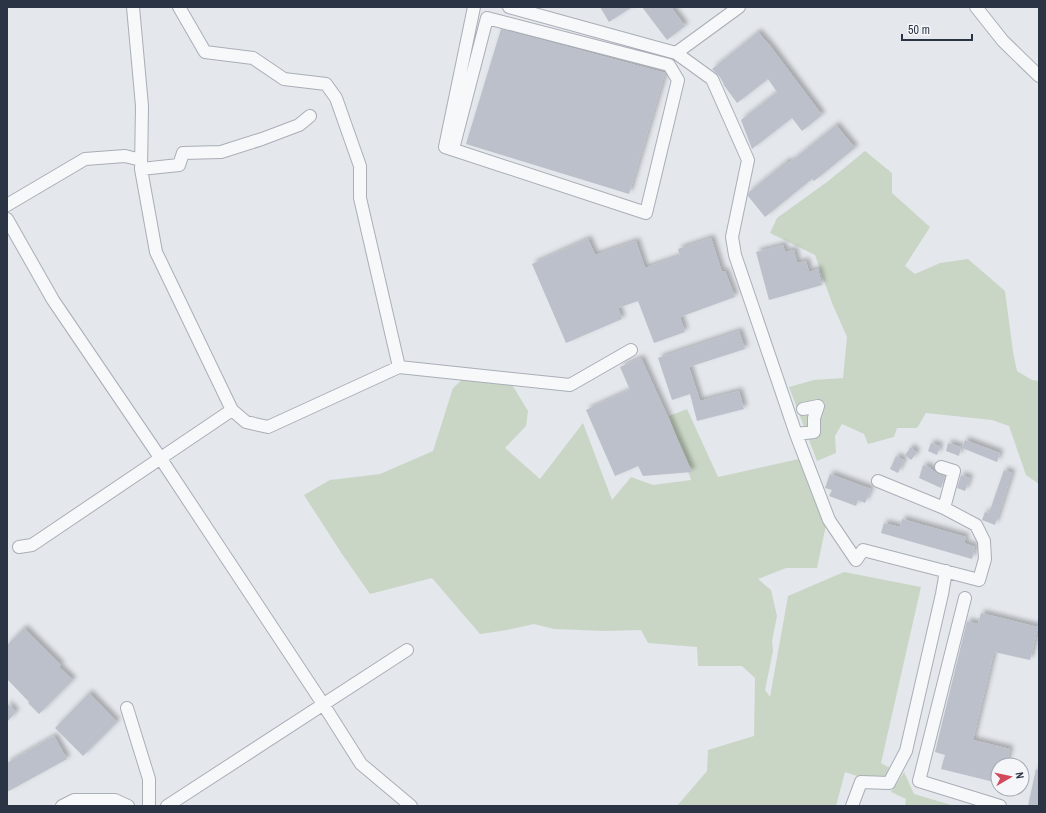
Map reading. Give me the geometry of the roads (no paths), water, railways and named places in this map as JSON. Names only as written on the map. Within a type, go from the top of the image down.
[{"type":"street","points":[[133,7],[142,106],[141,164],[156,252],[232,410],[246,422],[268,427],[399,367],[570,385],[631,350]]},
{"type":"street","points":[[179,7],[205,52],[253,58],[284,79],[326,84],[336,98],[360,166],[360,198],[399,367]]},
{"type":"street","points":[[453,150],[486,18],[669,65],[678,80],[646,213],[453,150],[445,147],[474,7]]},
{"type":"street","points":[[509,7],[676,53],[712,79],[748,160],[732,237],[735,255],[796,434],[829,520],[856,560],[863,550],[979,580],[985,559],[984,541],[976,525],[944,508],[878,481]]},
{"type":"street","points":[[676,53],[739,7]]},
{"type":"street","points":[[976,7],[1003,41],[1039,76]]},
{"type":"street","points":[[7,205],[85,159],[125,156],[141,164],[179,165],[183,153],[221,152],[299,125],[310,116]]},
{"type":"street","points":[[7,220],[52,300],[161,459],[324,704],[361,764],[411,806]]},
{"type":"street","points":[[796,434],[814,432],[814,418],[818,406],[803,409]]},
{"type":"street","points":[[19,547],[32,545],[232,410]]},
{"type":"street","points":[[941,467],[954,470],[944,508]]},
{"type":"street","points":[[852,806],[861,782],[889,784],[906,751],[946,571]]},
{"type":"street","points":[[964,598],[919,781],[1000,806]]},
{"type":"street","points":[[167,806],[407,650]]},
{"type":"street","points":[[127,708],[149,779],[149,806]]},
{"type":"street","points":[[62,806],[74,800],[115,800],[128,806]]}]
